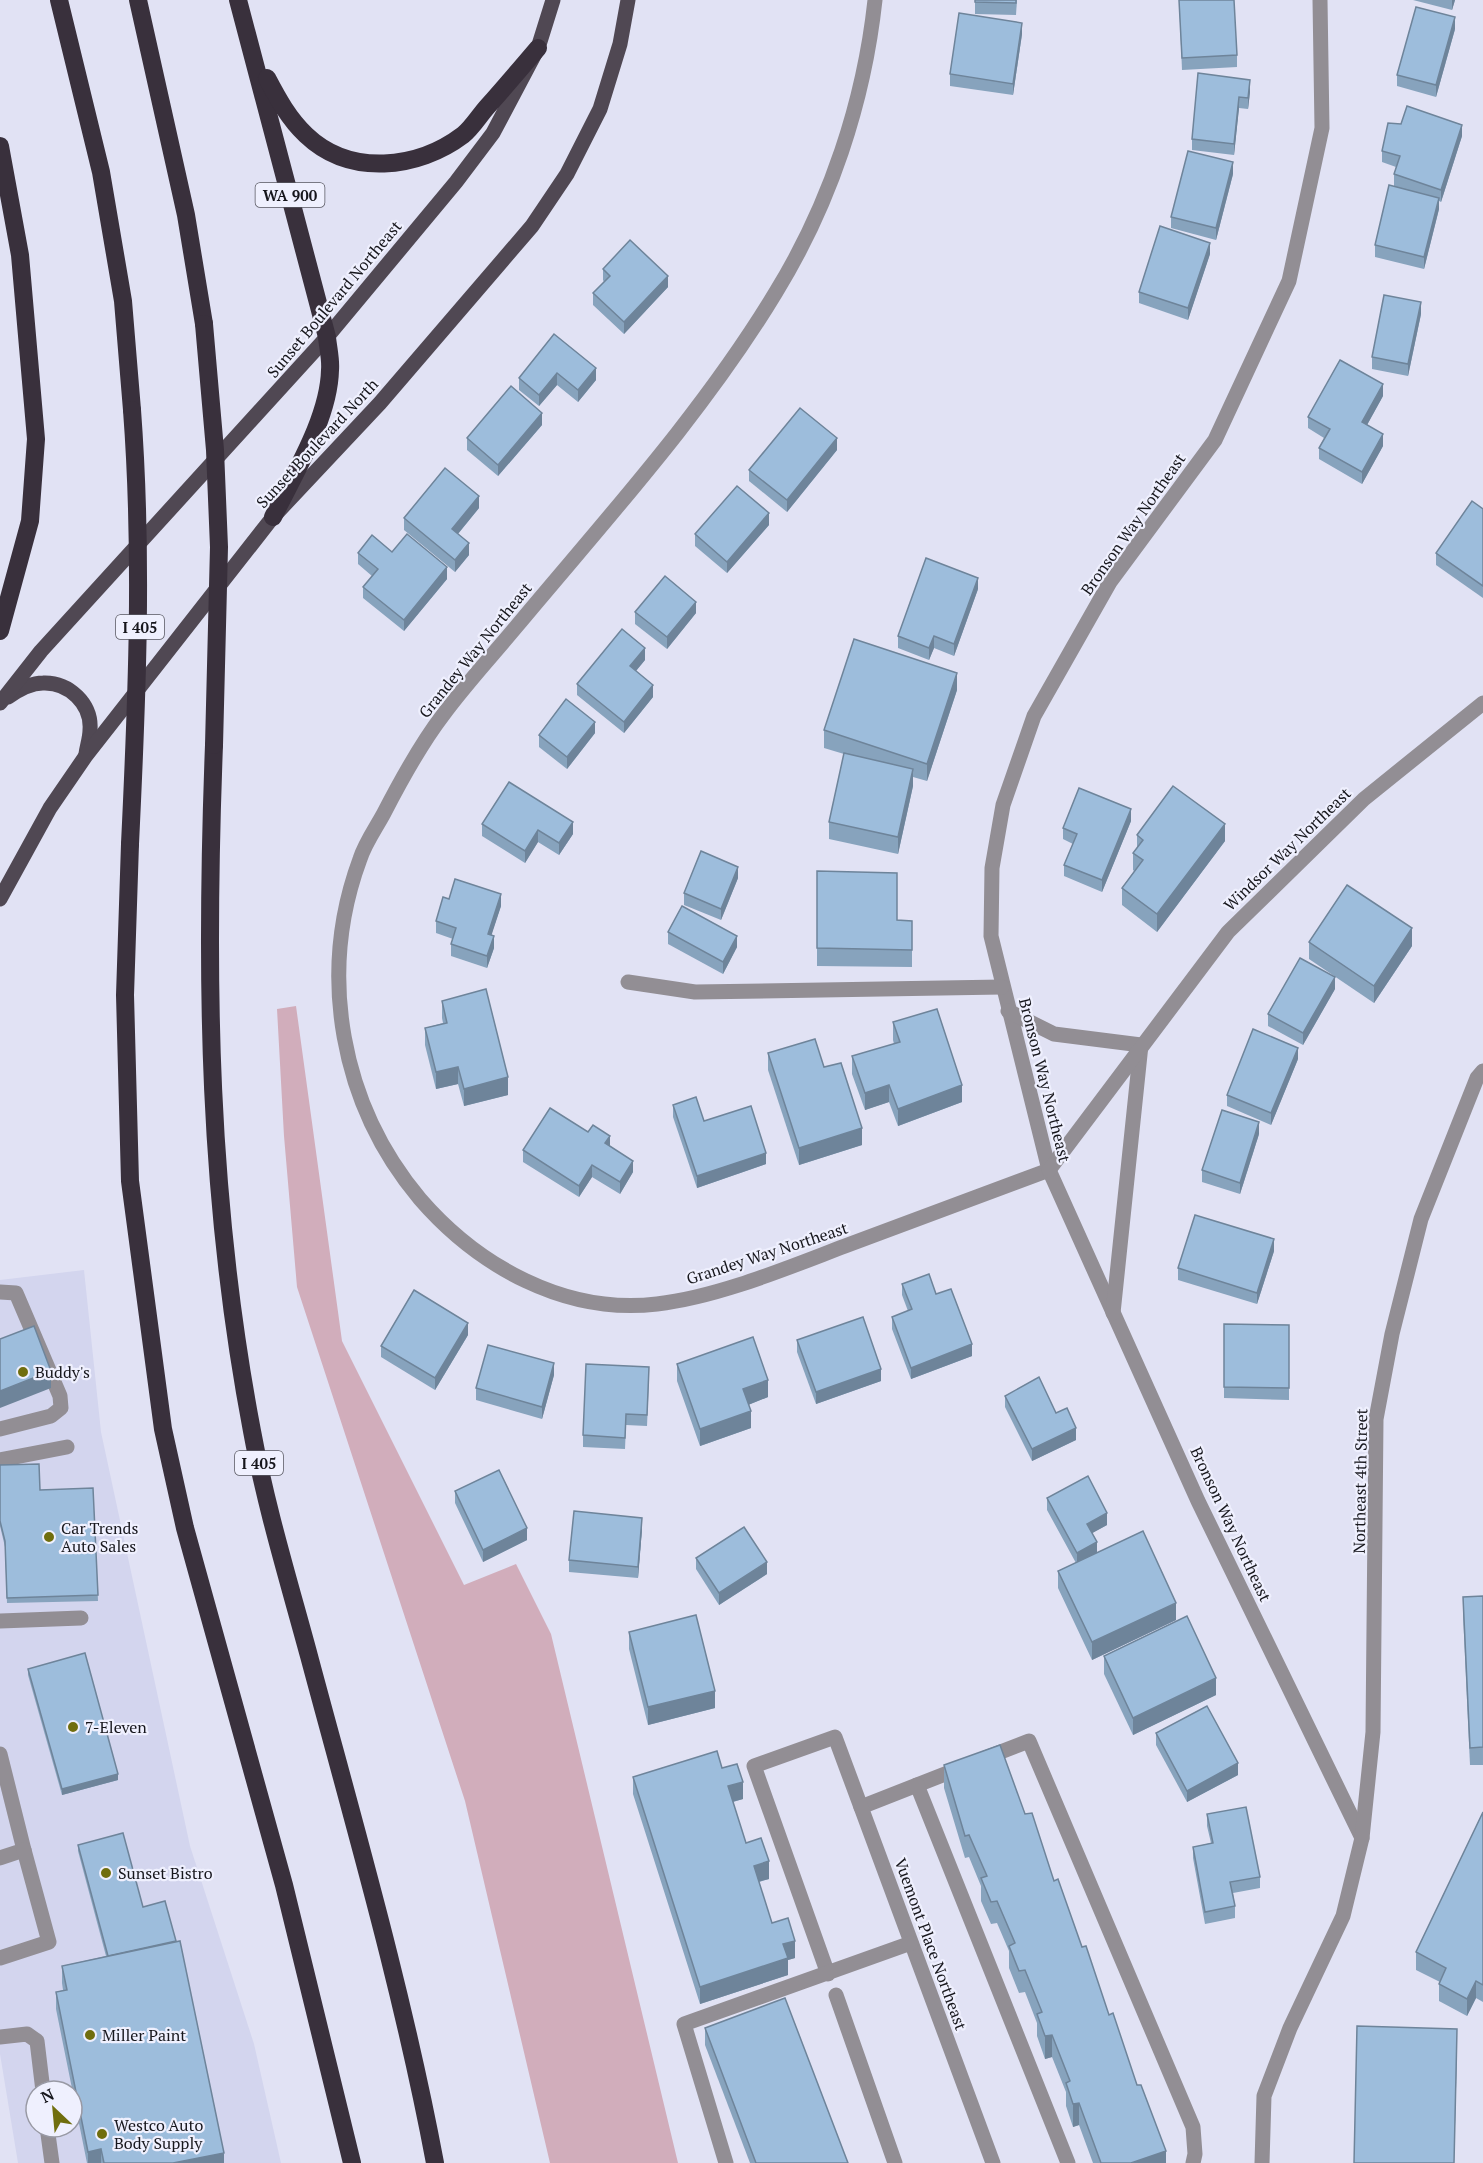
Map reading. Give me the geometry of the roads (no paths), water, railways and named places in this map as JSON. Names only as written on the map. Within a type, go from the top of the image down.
[{"type":"highway","name":"I 405","points":[[59,0],[101,172],[123,301],[132,410],[140,568],[139,659],[125,995],[130,1181],[163,1429],[185,1528],[284,1885],[352,2163]]},
{"type":"highway","name":"I 405","points":[[138,0],[184,204],[204,324],[215,450],[219,547],[209,870],[211,1101],[221,1228],[234,1324],[252,1434],[276,1536],[394,1976],[435,2163]]},
{"type":"highway","name":"WA 900","points":[[238,0],[327,338],[330,370],[326,396],[313,435],[273,517]]},
{"type":"highway","points":[[253,52],[283,109],[307,136],[332,152],[356,161],[383,165],[428,156],[465,134],[538,48]]},
{"type":"highway","points":[[0,146],[20,255],[36,440],[30,521],[0,631]]},
{"type":"main road","name":"Sunset Boulevard Northeast","points":[[1,702],[42,651],[327,338],[493,133],[538,48],[553,0]]},
{"type":"main road","name":"Sunset Boulevard North","points":[[0,898],[50,808],[85,757],[273,517],[402,376],[532,226],[562,183],[600,109],[620,44],[628,0]]},
{"type":"main road","points":[[1,702],[22,688],[41,683],[57,684],[71,690],[82,701],[88,714],[90,729],[85,757]]},
{"type":"street","name":"Grandey Way Northeast","points":[[875,0],[869,57],[842,151],[812,226],[776,293],[692,416],[442,717],[400,782],[360,856],[343,917],[337,982],[346,1054],[368,1119],[398,1172],[440,1221],[487,1260],[518,1278],[548,1292],[588,1301],[653,1305],[690,1298],[776,1272],[1049,1170]]},
{"type":"street","name":"Bronson Way Northeast","points":[[1320,0],[1322,128],[1289,280],[1215,440],[1110,582],[1034,716],[1003,805],[992,868],[991,936],[1049,1170],[1198,1501],[1362,1838]]},
{"type":"street","name":"Windsor Way Northeast","points":[[1049,1170],[1228,932],[1364,799],[1483,704]]},
{"type":"street","points":[[628,982],[695,992],[1002,987]]},
{"type":"street","points":[[1008,1011],[1054,1034],[1141,1045],[1113,1313]]},
{"type":"street","name":"Northeast 4th Street","points":[[1362,1838],[1373,1732],[1376,1419],[1392,1334],[1421,1219],[1477,1078],[1483,1071]]},
{"type":"street","points":[[0,1292],[16,1293],[60,1396],[61,1408],[51,1416],[0,1429]]},
{"type":"street","points":[[0,1460],[68,1447]]},
{"type":"street","points":[[0,1621],[81,1618]]},
{"type":"street","name":"Vuemont Place Northeast","points":[[828,1974],[754,1766],[835,1737],[993,2163]]},
{"type":"street","points":[[861,1807],[1029,1740],[1193,2127],[1195,2154],[1193,2163]]},
{"type":"street","points":[[0,1754],[3,1778],[49,1942],[0,1958]]},
{"type":"street","points":[[917,1785],[1068,2163]]},
{"type":"street","points":[[1262,2163],[1264,2096],[1290,2028],[1343,1916],[1362,1838]]},
{"type":"street","points":[[0,1858],[24,1850]]},
{"type":"street","points":[[726,2163],[684,2024],[911,1943]]},
{"type":"street","points":[[836,1995],[895,2163]]},
{"type":"street","points":[[0,2037],[27,2034],[37,2041],[42,2079]]},
{"type":"street","points":[[49,2139],[52,2163]]},
{"type":"place","name":"Buddy's","points":[[23,1372]]},
{"type":"place","name":"Car Trends Auto Sales","points":[[49,1537]]},
{"type":"place","name":"7-Eleven","points":[[73,1727]]},
{"type":"place","name":"Sunset Bistro","points":[[106,1873]]},
{"type":"place","name":"Miller Paint","points":[[90,2035]]},
{"type":"place","name":"Westco Auto Body Supply","points":[[102,2134]]}]
